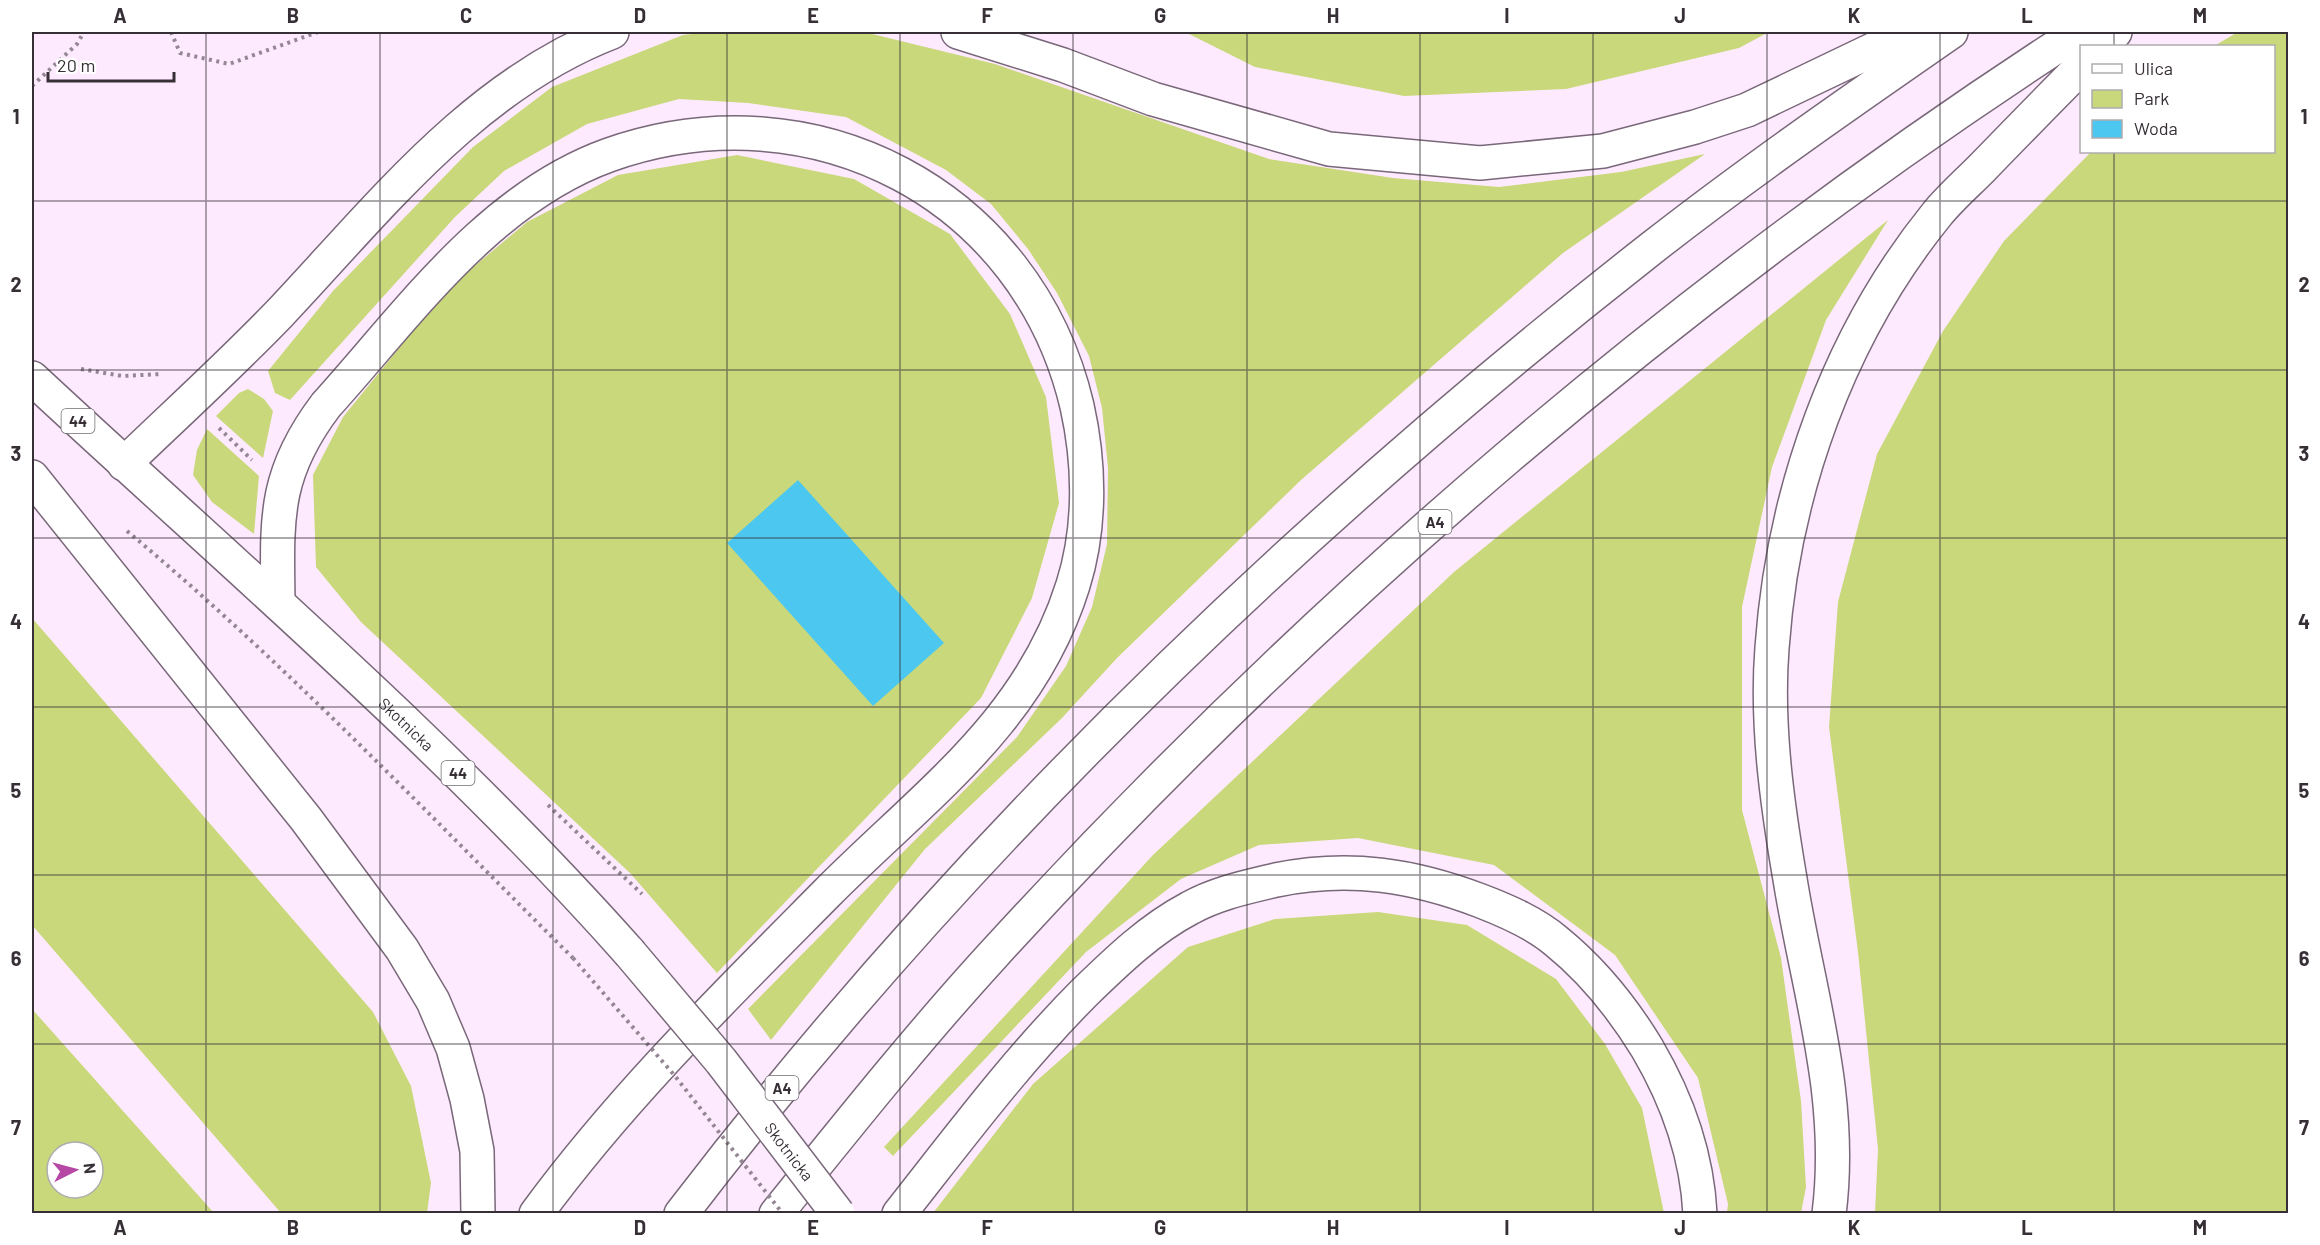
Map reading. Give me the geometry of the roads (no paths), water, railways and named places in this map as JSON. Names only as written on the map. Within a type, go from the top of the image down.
[{"type":"main road","points":[[124,464],[244,350],[407,179],[471,117],[498,94],[536,68],[578,45],[612,32]]},
{"type":"main road","points":[[958,32],[1063,65],[1153,99],[1329,148],[1480,163],[1603,151],[1695,127],[1747,110],[1910,32]]},
{"type":"main road","name":"A4","points":[[681,1214],[838,1022],[952,890],[1190,648],[1334,514],[1508,364],[1653,247],[1764,163],[1950,32]]},
{"type":"main road","name":"A4","points":[[776,1214],[892,1071],[993,955],[1156,784],[1313,631],[1476,485],[1738,272],[1932,131],[2079,32]]},
{"type":"main road","points":[[2101,45],[2115,32]]},
{"type":"main road","points":[[1828,1214],[1832,1189],[1832,1120],[1825,1047],[1790,881],[1778,799],[1773,726],[1772,651],[1779,579],[1794,505],[1813,441],[1840,373],[1877,301],[1937,214],[2080,68]]},
{"type":"main road","points":[[278,603],[277,526],[283,489],[291,461],[308,428],[326,405],[466,249],[507,211],[569,172],[645,144],[724,132],[772,133],[857,154],[900,174],[935,194],[969,220],[999,253],[1029,292],[1053,334],[1070,378],[1081,427],[1087,473],[1085,526],[1072,590],[1057,632],[1034,676],[1007,713],[959,767],[828,892],[613,1116],[536,1214]]},
{"type":"main road","name":"Skotnicka","points":[[32,378],[278,603],[489,803],[568,884],[629,952],[720,1061],[838,1214]]},
{"type":"main road","points":[[32,477],[306,819],[402,949],[433,1001],[453,1048],[477,1151],[478,1214]]},
{"type":"main road","points":[[899,1214],[1005,1080],[1063,1014],[1108,969],[1148,935],[1191,907],[1239,888],[1294,877],[1346,872],[1399,876],[1448,888],[1509,911],[1554,939],[1591,973],[1624,1011],[1666,1080],[1695,1166],[1700,1214]]},
{"type":"water","points":[[798,480],[944,643],[873,706],[727,543]]}]
